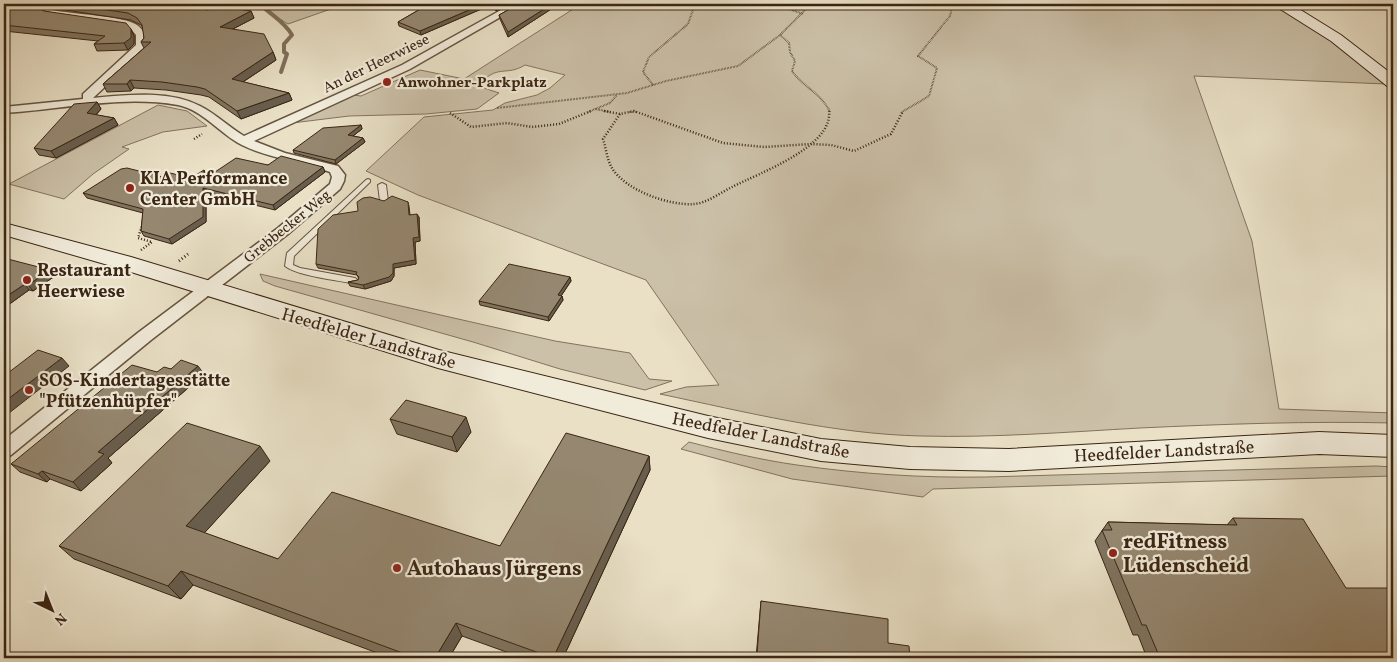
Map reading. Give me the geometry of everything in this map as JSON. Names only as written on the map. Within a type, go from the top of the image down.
[{"type":"main road","points":[[1282,4],[1336,38],[1364,58],[1393,83]]},
{"type":"main road","name":"Heedfelder Landstraße","points":[[4,229],[207,288],[295,317],[486,372],[708,427],[821,450],[910,458],[1009,460],[1319,443],[1393,446]]},
{"type":"street","points":[[30,4],[48,12],[123,23],[133,26],[141,34],[141,45],[136,53],[92,91],[87,96],[89,100]]},
{"type":"street","name":"An der Heerwiese","points":[[244,141],[406,68],[518,4]]},
{"type":"street","name":"Grebbecker Weg","points":[[4,110],[68,105],[89,100],[100,102],[154,100],[188,104],[204,112],[244,141],[282,156],[334,168],[338,172],[339,178],[335,186],[314,205],[207,288]]},
{"type":"street","points":[[4,450],[207,288]]},
{"type":"lane","name":"Grebbecker Weg","points":[[354,280],[298,270],[289,266],[288,261],[290,255],[368,181]]},
{"type":"lane","points":[[382,186],[384,201]]},
{"type":"path","points":[[653,85],[643,72],[648,57],[688,24],[693,10],[686,4]]},
{"type":"path","points":[[766,4],[784,7],[803,14]]},
{"type":"path","points":[[497,108],[617,94],[738,66],[780,35],[811,4]]},
{"type":"path","points":[[595,109],[620,114],[634,111],[724,143],[764,147],[811,144],[831,145],[854,151],[892,134],[903,111],[929,96],[937,68],[918,56],[950,16],[952,4]]},
{"type":"path","points":[[620,114],[604,139],[612,168],[631,187],[668,200],[694,204],[760,175],[811,144],[828,127],[830,112],[823,102],[796,78],[792,71],[795,61],[790,52],[789,44],[780,35]]},
{"type":"path","points":[[450,113],[472,127],[507,123],[532,127],[559,124],[610,103],[617,94]]},
{"type":"path","points":[[194,139],[202,134]]},
{"type":"path","points":[[142,249],[152,242],[138,238],[140,225],[146,221]]},
{"type":"path","points":[[181,259],[188,254]]},
{"type":"shaded area","points":[[261,4],[345,4],[288,24],[270,13]]},
{"type":"shaded area","points":[[581,4],[1277,4],[1350,52],[1386,84],[1194,76],[1252,241],[1279,409],[1393,413],[1393,423],[1267,423],[1003,435],[921,436],[822,427],[660,394],[686,387],[719,385],[646,280],[418,195],[366,171],[424,117],[493,110],[505,103],[537,95],[550,88],[565,75],[525,65],[512,70],[496,72],[478,86],[499,93],[477,109],[426,114],[349,116],[292,123],[353,95],[361,96],[420,70],[464,79]]},
{"type":"shaded area","points":[[158,105],[187,111],[207,126],[163,132],[122,147],[129,149],[93,174],[64,199],[9,184]]},
{"type":"shaded area","points":[[260,274],[555,341],[630,353],[649,379],[672,381],[645,390],[560,369],[473,342],[275,286],[263,281]]},
{"type":"shaded area","points":[[689,442],[770,461],[844,471],[915,476],[986,477],[1376,466],[1393,467],[1393,476],[933,489],[923,497],[792,479],[681,449]]},
{"type":"building","points":[[23,4],[30,4],[44,11],[126,23],[131,29],[131,38],[124,43],[94,44],[105,36],[4,25],[4,12]]},
{"type":"building","points":[[66,4],[193,4],[207,10],[216,6],[251,11],[220,27],[264,34],[273,52],[232,79],[289,93],[237,111],[205,89],[197,87],[130,80],[127,84],[103,84],[151,42],[141,42],[144,38],[142,25],[137,18],[128,13]]},
{"type":"building","points":[[429,4],[483,4],[420,31],[398,22]]},
{"type":"building","points":[[519,4],[552,4],[508,32],[499,15]]},
{"type":"building","points":[[97,102],[87,113],[114,118],[51,151],[34,148],[74,104]]},
{"type":"building","points":[[361,125],[348,135],[363,138],[335,160],[293,150],[323,128]]},
{"type":"building","points":[[281,156],[323,167],[273,205],[203,188],[203,217],[169,239],[141,231],[143,209],[83,193],[121,169],[127,168],[163,177],[170,173],[191,178],[204,170],[203,180],[236,158],[268,165]]},
{"type":"building","points":[[392,196],[408,202],[409,215],[417,214],[419,237],[413,238],[415,260],[393,264],[393,273],[389,277],[363,285],[348,282],[358,280],[357,272],[316,264],[318,229],[333,215],[358,211],[357,202],[363,198],[370,197],[384,201]]},
{"type":"building","name":"Restaurant Heerwiese","points":[[4,258],[50,270],[4,298]]},
{"type":"building","points":[[509,264],[570,277],[558,295],[562,296],[548,317],[479,301]]},
{"type":"building","points":[[38,350],[62,358],[4,402],[4,376]]},
{"type":"building","points":[[181,360],[198,366],[98,452],[104,454],[73,482],[42,471],[38,474],[11,464],[132,365],[157,372],[164,367],[171,369]]},
{"type":"building","points":[[406,400],[466,417],[452,437],[390,419]]},
{"type":"building","points":[[187,423],[260,446],[186,526],[278,559],[332,492],[500,546],[566,433],[649,456],[553,658],[456,623],[435,658],[416,658],[181,571],[168,586],[59,546]]},
{"type":"building","points":[[1233,518],[1303,519],[1346,588],[1393,588],[1393,658],[1160,658],[1146,625],[1142,625],[1102,530],[1112,530],[1108,522],[1237,525]]},
{"type":"building","points":[[761,601],[888,619],[888,643],[909,646],[910,658],[775,658],[775,656],[757,654]]},
{"type":"waterway","points":[[260,4],[282,22],[292,35],[284,44],[284,52],[287,54],[281,72]]},
{"type":"place","name":"Anwohner-Parkplatz","points":[[387,82]]},
{"type":"place","name":"KIA Performance Center GmbH","points":[[130,188]]},
{"type":"place","name":"Restaurant Heerwiese","points":[[27,280]]},
{"type":"place","name":"SOS-Kindertagesstätte \"Pfützenhüpfer\"","points":[[29,390]]},
{"type":"place","name":"redFitness Lüdenscheid","points":[[1113,553]]},
{"type":"place","name":"Autohaus Jürgens","points":[[397,568]]}]
